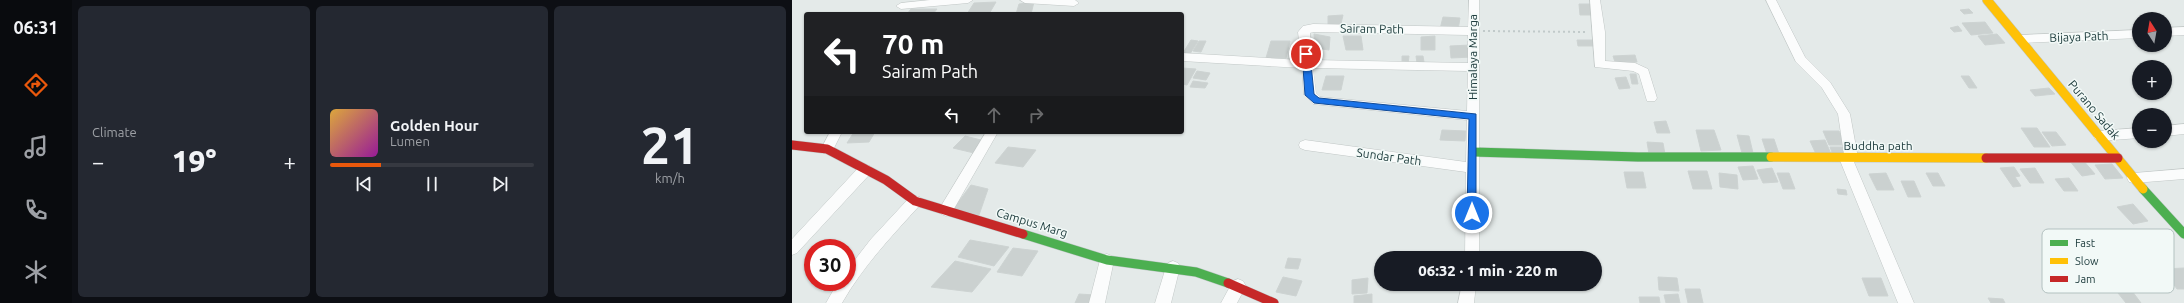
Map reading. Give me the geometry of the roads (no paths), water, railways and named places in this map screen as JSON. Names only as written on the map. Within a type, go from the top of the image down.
[{"type":"street","points":[[901,7],[968,0]]},
{"type":"street","points":[[1025,0],[1075,1]]},
{"type":"street","name":"Himalaya Marga","points":[[1472,251],[1474,0]]},
{"type":"street","points":[[1595,0],[1599,32],[1599,64],[1635,68],[1644,72],[1651,98]]},
{"type":"street","points":[[1771,0],[1800,59],[1826,85],[1844,114],[1848,158],[1906,303]]},
{"type":"street","name":"Purano Sadak","points":[[1987,0],[2134,178],[2184,234]]},
{"type":"street","points":[[1068,12],[1075,1]]},
{"type":"street","name":"Sairam Path","points":[[1473,116],[1317,101],[1310,95],[1304,32],[1307,29],[1474,31]]},
{"type":"street","points":[[2172,32],[2184,31]]},
{"type":"street","name":"Bijaya Path","points":[[2020,39],[2132,34]]},
{"type":"street","points":[[1184,57],[1307,64],[1474,66]]},
{"type":"street","points":[[2172,130],[2184,129]]},
{"type":"street","points":[[827,148],[835,134]]},
{"type":"street","points":[[946,210],[991,134]]},
{"type":"street","points":[[2100,136],[2132,134]]},
{"type":"street","name":"Campus Marg","points":[[792,145],[827,148],[864,170],[886,180],[915,201],[1107,260],[1196,272],[1238,286],[1274,303]]},
{"type":"street","name":"Sundar Path","points":[[1305,145],[1473,168]]},
{"type":"street","name":"Buddha path","points":[[1473,152],[1638,157],[2118,158]]},
{"type":"street","points":[[792,249],[864,170]]},
{"type":"street","points":[[2134,178],[2184,174]]},
{"type":"street","points":[[856,269],[876,243],[915,201]]},
{"type":"street","points":[[1097,303],[1107,260]]},
{"type":"street","points":[[1163,303],[1173,268]]},
{"type":"street","points":[[1229,303],[1238,286]]},
{"type":"street","points":[[834,303],[841,291]]},
{"type":"street","points":[[1466,303],[1468,291]]}]
